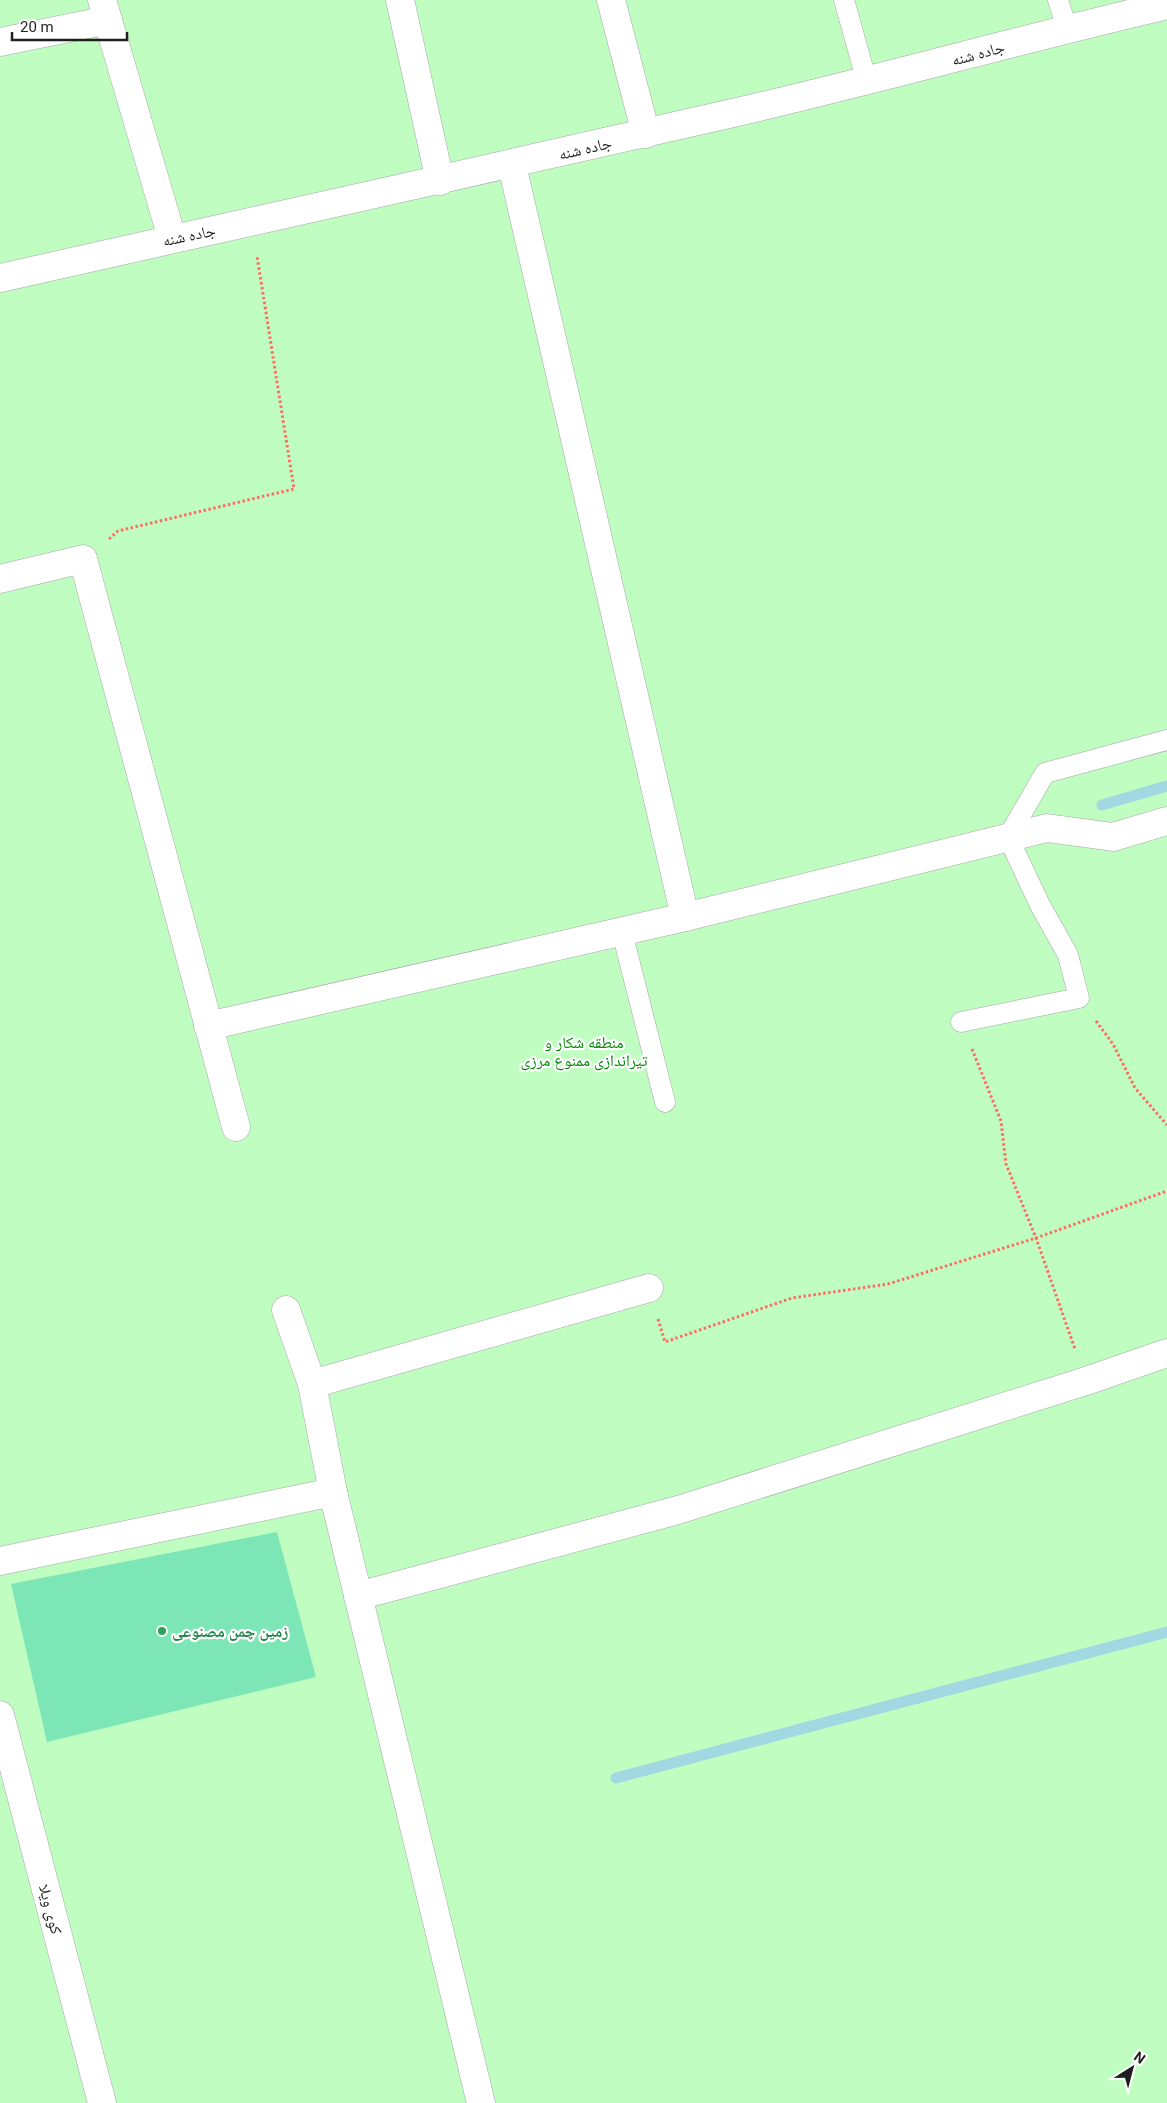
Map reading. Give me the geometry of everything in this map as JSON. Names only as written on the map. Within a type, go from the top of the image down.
[{"type":"street","points":[[400,0],[440,181]]},
{"type":"street","points":[[611,0],[646,134]]},
{"type":"street","name":"جاده شنه","points":[[0,278],[172,238],[440,181],[646,134],[867,82],[1067,29],[1167,6]]},
{"type":"street","points":[[0,42],[105,10],[172,238]]},
{"type":"street","points":[[512,165],[685,918]]},
{"type":"street","points":[[0,580],[83,559],[236,1127]]},
{"type":"street","points":[[208,1026],[685,918],[1047,828],[1113,837],[1167,821]]},
{"type":"street","points":[[312,1384],[649,1288]]},
{"type":"street","points":[[286,1310],[312,1384],[333,1492],[481,2103]]},
{"type":"street","points":[[358,1596],[678,1510],[1086,1381],[1167,1353]]},
{"type":"street","points":[[0,1561],[333,1492]]},
{"type":"street","name":"کوی ویلا","points":[[0,1715],[102,2103]]},
{"type":"lane","points":[[844,0],[867,82]]},
{"type":"lane","points":[[1058,0],[1067,29]]},
{"type":"lane","points":[[962,1022],[1079,998],[1068,955],[1040,905],[1008,837],[1045,773],[1167,740]]},
{"type":"lane","points":[[622,932],[665,1102]]},
{"type":"path","points":[[83,559],[118,531],[294,489],[251,221]]},
{"type":"path","points":[[1079,998],[1113,1044],[1135,1088],[1167,1125]]},
{"type":"path","points":[[962,1022],[1001,1121],[1006,1164],[1036,1238],[1086,1381]]},
{"type":"path","points":[[649,1288],[665,1342],[792,1298],[888,1284],[1036,1238],[1167,1191]]},
{"type":"green space","name":"منطقه شکار و تیراندازی ممنوع مرزی","points":[[0,0],[1167,0],[1167,2103],[0,2103]]},
{"type":"green space","name":"زمین چمن مصنوعی","points":[[277,1532],[316,1677],[47,1742],[11,1584]]},
{"type":"waterway","points":[[1102,805],[1167,786]]},
{"type":"waterway","points":[[616,1778],[1167,1632]]},
{"type":"place","name":"زمین چمن مصنوعی","points":[[162,1631]]}]
